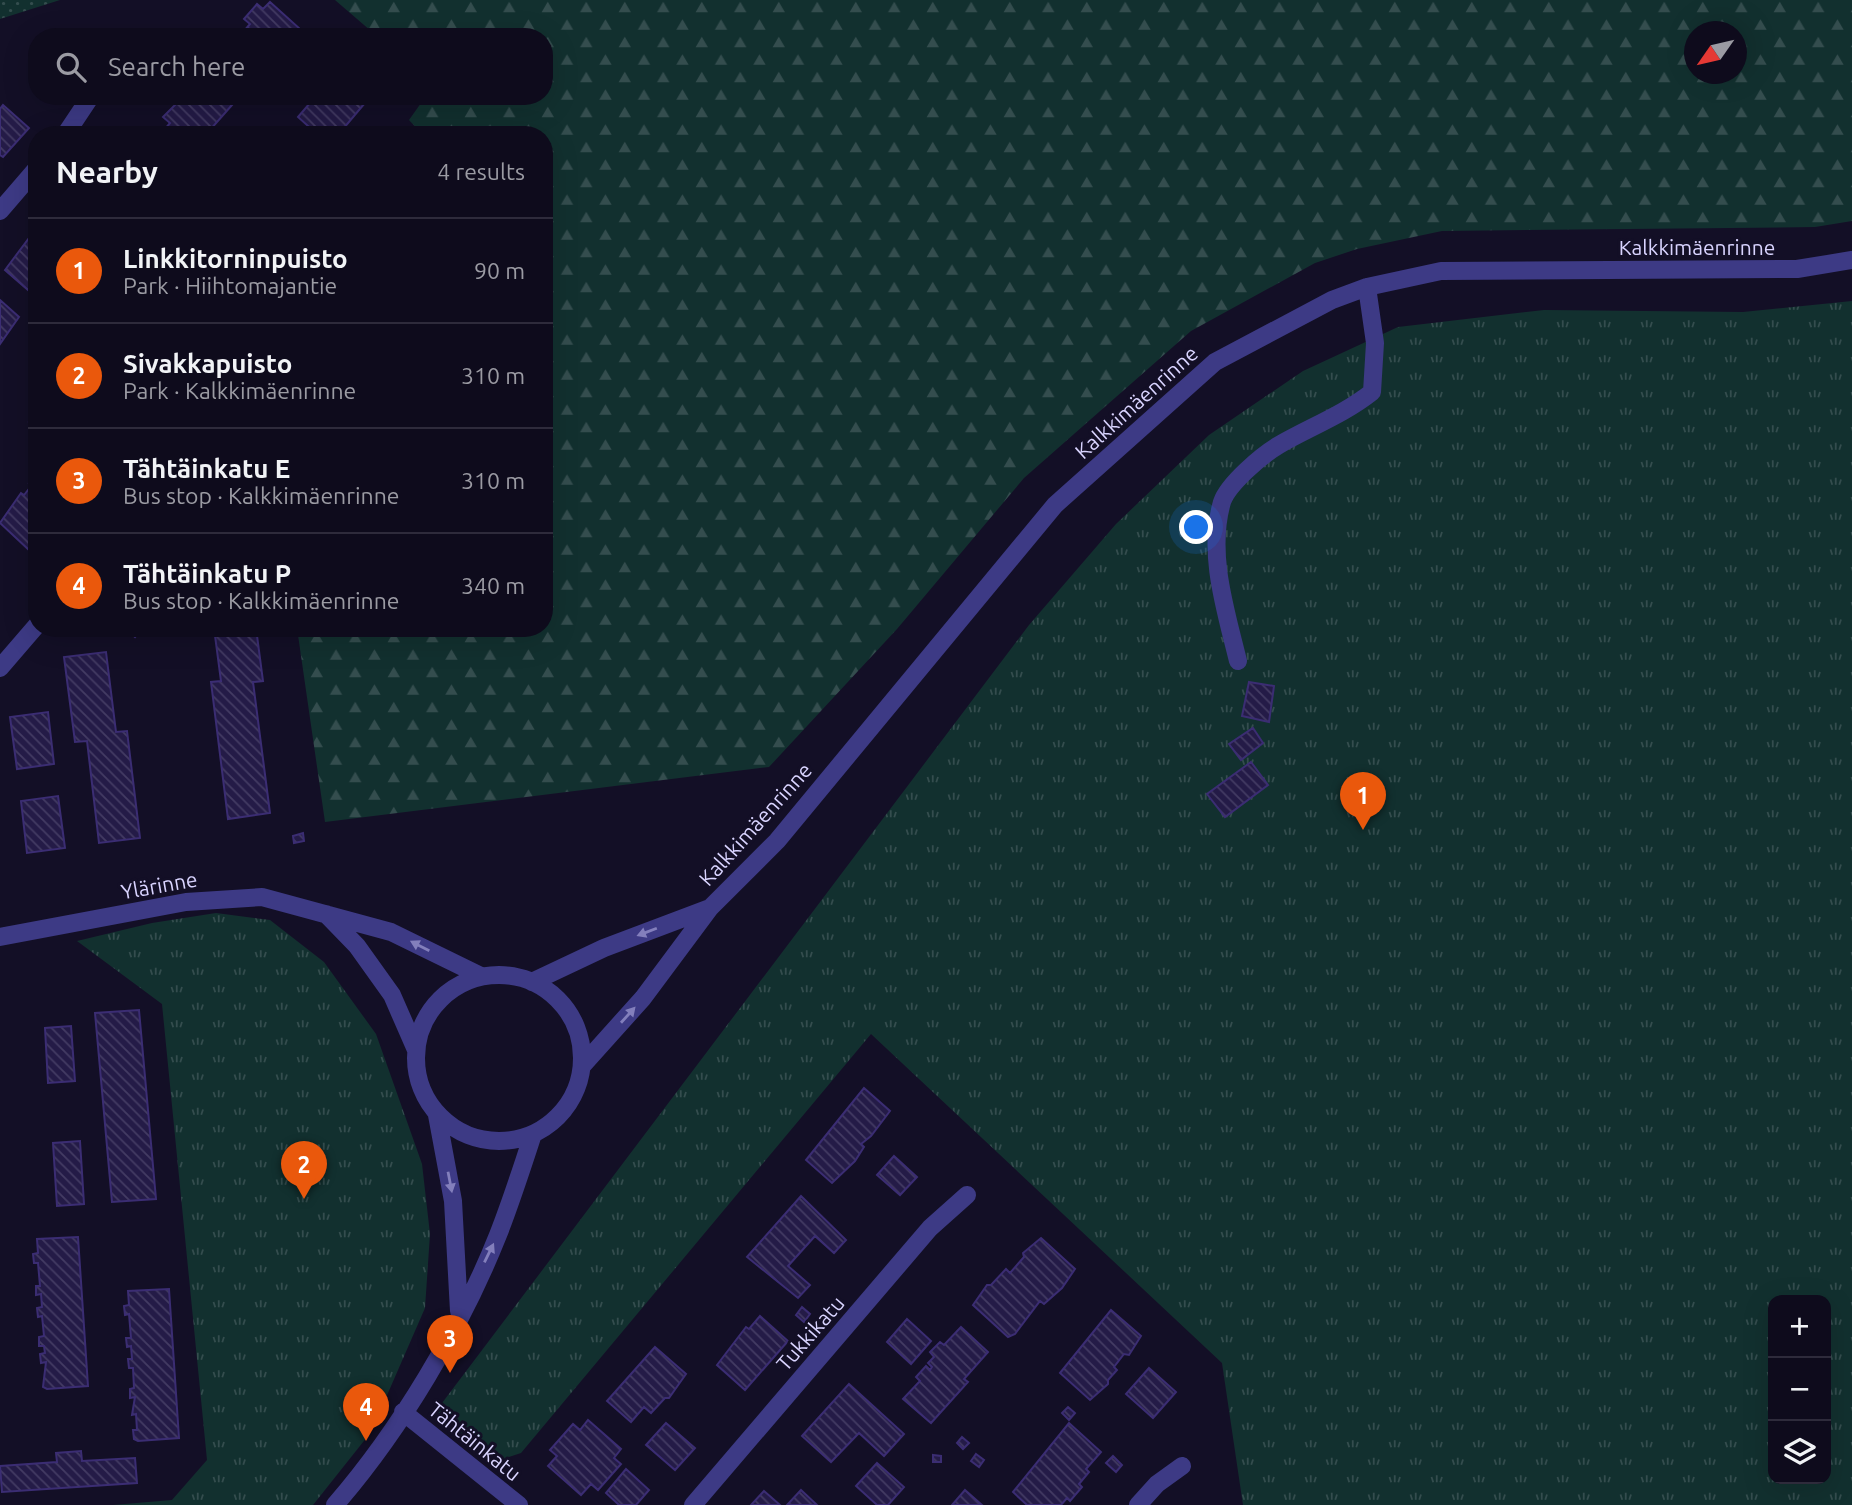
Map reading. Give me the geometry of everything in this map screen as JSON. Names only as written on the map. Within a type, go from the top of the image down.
[{"type":"street","points":[[71,126],[85,105]]},
{"type":"street","points":[[0,211],[28,178]]},
{"type":"street","name":"Kalkkimäenrinne","points":[[582,1066],[643,998],[710,908],[777,841],[1055,505],[1214,362],[1332,300],[1367,287],[1441,271],[1797,269],[1852,260]]},
{"type":"street","points":[[1238,661],[1216,566],[1223,501],[1242,474],[1276,446],[1348,411],[1372,392],[1376,343],[1367,287]]},
{"type":"street","points":[[0,667],[28,635]]},
{"type":"street","name":"Ylärinne","points":[[0,937],[218,899],[262,897],[391,932],[481,976]]},
{"type":"street","name":"Kalkkimäenrinne","points":[[532,982],[604,948],[710,908]]},
{"type":"street","points":[[326,914],[357,946],[392,995],[416,1050],[419,1085],[437,1115],[453,1201],[460,1314]]},
{"type":"street","points":[[416,1050],[423,1025],[436,1003],[464,982],[481,976],[507,975],[532,982],[547,990],[571,1016],[582,1049],[582,1066],[572,1099],[562,1114],[533,1134],[500,1142],[482,1140],[466,1135],[437,1115]]},
{"type":"street","points":[[335,1505],[368,1464],[403,1412],[460,1314],[498,1236],[533,1134]]},
{"type":"street","name":"Tukkikatu","points":[[693,1505],[930,1227],[967,1195]]},
{"type":"street","name":"Tähtäinkatu","points":[[403,1412],[519,1505]]},
{"type":"street","points":[[1138,1505],[1157,1484],[1182,1466]]},
{"type":"green space","points":[[0,0],[60,0],[0,19]]},
{"type":"green space","points":[[335,0],[1852,0],[1852,221],[1815,227],[1442,231],[1357,249],[1315,263],[1191,331],[1024,478],[897,629],[769,767],[325,822],[298,637],[553,637],[553,126],[415,126],[409,120],[420,105],[553,105],[553,28],[368,28]]},
{"type":"green space","points":[[1852,301],[1852,1505],[1243,1505],[1222,1363],[871,1034],[521,1453],[488,1464],[433,1415],[1029,625],[1116,524],[1209,435],[1303,371],[1398,327],[1544,310],[1743,312]]},
{"type":"green space","points":[[216,913],[270,920],[324,962],[376,1034],[422,1164],[430,1234],[425,1308],[371,1432],[313,1505],[113,1505],[172,1500],[207,1460],[162,1004],[77,941],[152,923]]},
{"type":"building","points":[[270,2],[299,28],[247,28],[250,24],[244,19],[257,4],[263,9]]},
{"type":"building","points":[[3,105],[28,127],[3,157],[0,155],[0,109]]},
{"type":"building","points":[[175,105],[232,105],[214,126],[168,126],[170,123],[163,117]]},
{"type":"building","points":[[308,105],[363,105],[346,126],[308,126],[298,117]]},
{"type":"building","points":[[28,239],[28,290],[5,270]]},
{"type":"building","points":[[0,300],[19,317],[0,344]]},
{"type":"building","points":[[28,490],[28,549],[0,523],[21,493],[24,495]]},
{"type":"building","points":[[215,637],[257,637],[263,681],[253,682],[270,813],[228,819],[211,682],[221,681]]},
{"type":"building","points":[[106,652],[116,732],[127,731],[140,838],[99,843],[87,741],[75,742],[64,657]]},
{"type":"building","points":[[1249,682],[1274,686],[1269,722],[1242,716]]},
{"type":"building","points":[[48,712],[54,764],[17,769],[10,717]]},
{"type":"building","points":[[1253,728],[1263,743],[1241,760],[1229,744]]},
{"type":"building","points":[[1251,762],[1268,785],[1225,817],[1207,794]]},
{"type":"building","points":[[58,796],[65,848],[27,853],[21,801]]},
{"type":"building","points":[[303,833],[304,841],[294,843],[293,836]]},
{"type":"building","points":[[139,1010],[156,1199],[112,1202],[95,1013]]},
{"type":"building","points":[[71,1026],[75,1081],[48,1083],[45,1028]]},
{"type":"building","points":[[864,1088],[890,1111],[871,1136],[861,1144],[864,1147],[855,1161],[832,1183],[806,1160]]},
{"type":"building","points":[[80,1141],[84,1204],[57,1206],[53,1143]]},
{"type":"building","points":[[894,1156],[917,1177],[900,1195],[877,1175]]},
{"type":"building","points":[[801,1196],[846,1240],[834,1253],[815,1236],[788,1266],[810,1285],[798,1298],[747,1257]]},
{"type":"building","points":[[78,1237],[88,1386],[47,1389],[43,1387],[46,1362],[41,1363],[40,1354],[45,1353],[44,1346],[39,1346],[39,1337],[44,1336],[42,1316],[38,1317],[37,1308],[42,1307],[41,1294],[36,1295],[36,1286],[40,1286],[38,1263],[34,1263],[33,1254],[38,1253],[37,1239]]},
{"type":"building","points":[[1041,1238],[1075,1269],[1062,1288],[1044,1304],[1040,1301],[1015,1334],[1008,1337],[973,1305],[987,1285],[991,1285],[1006,1269],[1010,1273],[1024,1257],[1023,1253]]},
{"type":"building","points":[[169,1289],[179,1438],[138,1441],[134,1439],[133,1430],[137,1430],[136,1414],[132,1415],[135,1397],[130,1398],[130,1389],[134,1388],[133,1368],[129,1368],[128,1359],[132,1359],[131,1346],[127,1347],[126,1338],[131,1338],[129,1314],[125,1315],[124,1306],[129,1305],[128,1291]]},
{"type":"building","points":[[802,1307],[810,1314],[804,1322],[796,1315]]},
{"type":"building","points":[[1111,1310],[1141,1336],[1129,1355],[1124,1354],[1114,1367],[1117,1370],[1108,1380],[1108,1384],[1090,1400],[1060,1373]]},
{"type":"building","points":[[760,1316],[788,1341],[745,1390],[717,1365],[746,1327],[749,1329]]},
{"type":"building","points":[[907,1319],[931,1341],[911,1364],[887,1342]]},
{"type":"building","points":[[961,1327],[988,1352],[964,1379],[968,1382],[931,1423],[903,1399],[920,1381],[916,1377],[926,1366],[930,1370],[932,1367],[928,1363],[934,1357],[930,1352],[940,1342],[944,1345]]},
{"type":"building","points":[[655,1347],[686,1374],[669,1398],[665,1398],[651,1413],[644,1407],[631,1422],[607,1401]]},
{"type":"building","points":[[1149,1368],[1176,1392],[1153,1418],[1126,1394]]},
{"type":"building","points":[[849,1384],[904,1434],[884,1456],[859,1433],[831,1462],[802,1436]]},
{"type":"building","points":[[1068,1407],[1075,1413],[1069,1420],[1062,1413]]},
{"type":"building","points":[[588,1420],[621,1449],[614,1458],[621,1464],[598,1490],[591,1484],[581,1495],[548,1466],[557,1456],[550,1450],[573,1424],[580,1430]]},
{"type":"building","points":[[666,1423],[695,1448],[675,1470],[646,1445]]},
{"type":"building","points":[[1069,1423],[1101,1452],[1086,1469],[1089,1472],[1079,1484],[1082,1487],[1070,1501],[1067,1498],[1061,1505],[1027,1505],[1013,1492]]},
{"type":"building","points":[[962,1437],[969,1443],[963,1449],[957,1443]]},
{"type":"building","points":[[81,1451],[82,1461],[135,1458],[137,1483],[2,1492],[0,1466],[57,1462],[56,1453]]},
{"type":"building","points":[[976,1454],[984,1460],[979,1467],[971,1461]]},
{"type":"building","points":[[933,1455],[941,1456],[941,1462],[933,1462]]},
{"type":"building","points":[[1113,1456],[1122,1465],[1116,1472],[1106,1463]]},
{"type":"building","points":[[877,1463],[904,1487],[888,1505],[877,1505],[856,1486]]},
{"type":"building","points":[[626,1469],[649,1490],[636,1505],[619,1505],[606,1493]]},
{"type":"building","points":[[801,1490],[817,1505],[787,1505]]},
{"type":"building","points":[[965,1490],[982,1505],[952,1505]]},
{"type":"building","points":[[764,1491],[780,1505],[751,1505]]},
{"type":"place","name":"Linkkitorninpuisto","points":[[1363,830]]},
{"type":"place","name":"Sivakkapuisto","points":[[304,1199]]},
{"type":"place","name":"Tähtäinkatu E","points":[[450,1373]]},
{"type":"place","name":"Tähtäinkatu P","points":[[366,1441]]}]
